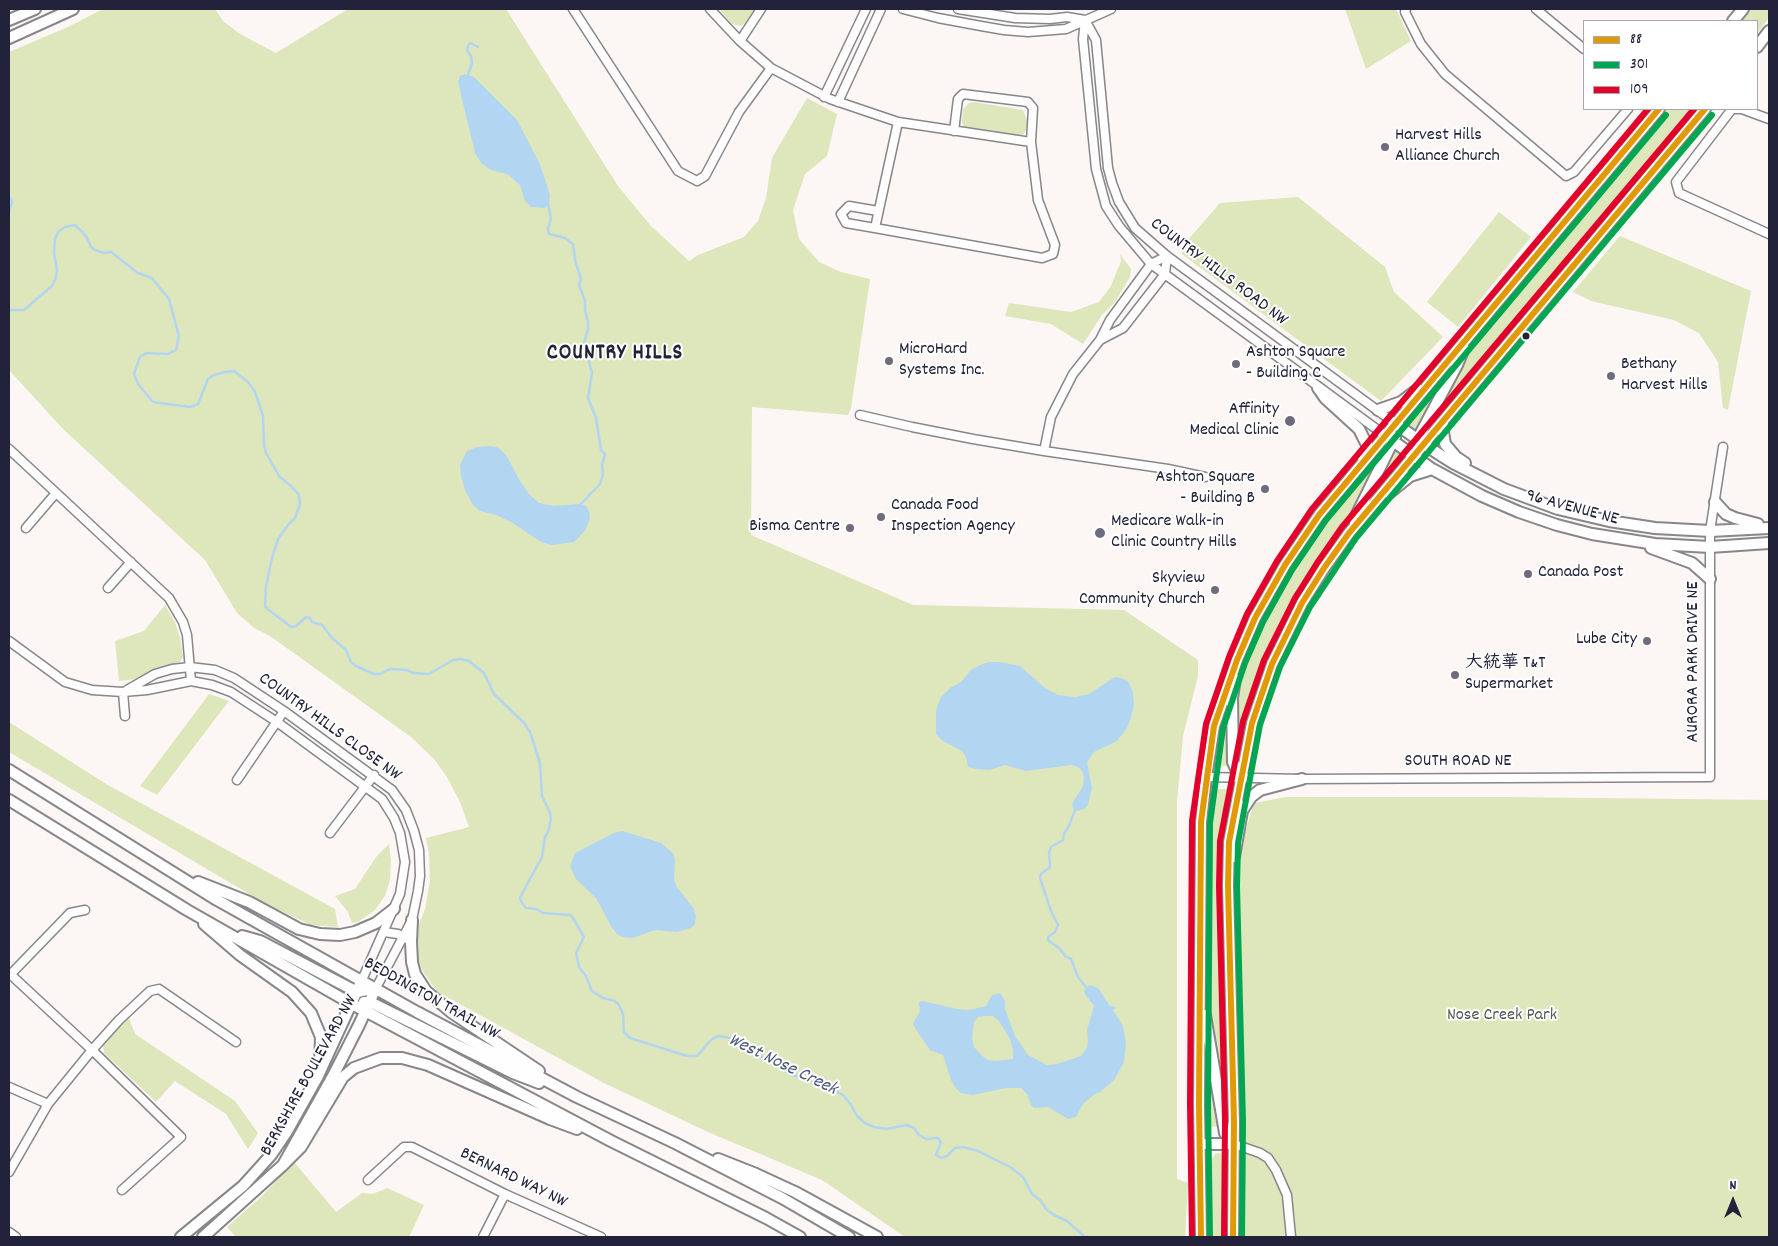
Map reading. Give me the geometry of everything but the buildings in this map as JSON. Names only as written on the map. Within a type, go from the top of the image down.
[{"type":"main road","points":[[9,20],[35,9]]},
{"type":"main road","points":[[9,38],[73,9]]},
{"type":"main road","points":[[1734,20],[1743,9]]},
{"type":"main road","points":[[1758,46],[1769,31]]},
{"type":"main road","points":[[1201,1237],[1201,822],[1214,726],[1237,660],[1255,618],[1285,565],[1319,514],[1361,465],[1397,432],[1396,424],[1658,110]]},
{"type":"main road","points":[[1233,1237],[1234,1144],[1229,842],[1252,723],[1272,664],[1302,603],[1344,539],[1413,457],[1413,448],[1442,422],[1704,110]]},
{"type":"main road","points":[[1420,442],[1467,339]]},
{"type":"main road","points":[[1378,410],[1401,402],[1438,373]]},
{"type":"main road","points":[[1318,388],[1325,398],[1359,429],[1363,436],[1368,447],[1361,465]]},
{"type":"main road","points":[[1442,422],[1444,439],[1449,450],[1456,457],[1485,474],[1494,483]]},
{"type":"main road","name":"96 AVENUE NE","points":[[1396,424],[1453,463],[1494,483],[1527,498],[1588,517],[1655,528],[1710,531],[1769,526]]},
{"type":"main road","points":[[1344,539],[1389,438]]},
{"type":"main road","name":"96 AVENUE NE","points":[[1389,438],[1432,469],[1482,496],[1519,512],[1557,525],[1618,539],[1655,544],[1710,546],[1769,543]]},
{"type":"main road","points":[[1367,512],[1410,476],[1432,469]]},
{"type":"main road","points":[[1715,502],[1726,514],[1734,518],[1769,526]]},
{"type":"main road","points":[[1618,539],[1691,562],[1710,579]]},
{"type":"main road","points":[[1237,660],[1232,698],[1232,735],[1233,762],[1240,778]]},
{"type":"main road","name":"BEDDINGTON TRAIL NW","points":[[9,770],[218,900],[417,1012],[577,1097],[675,1143],[782,1198],[849,1237]]},
{"type":"main road","points":[[1229,882],[1233,870],[1240,819],[1246,803],[1260,790],[1302,778]]},
{"type":"main road","points":[[9,800],[187,910],[352,1004],[368,1006],[513,1074],[577,1097]]},
{"type":"main road","points":[[169,870],[249,902],[300,928],[320,934],[340,935],[355,932],[376,923],[394,909]]},
{"type":"main road","points":[[187,910],[240,955],[292,992],[311,1013],[321,1037],[318,1076]]},
{"type":"main road","points":[[412,920],[407,939],[415,974],[426,991],[451,1012],[577,1097]]},
{"type":"main road","points":[[229,933],[260,941],[357,992],[376,988]]},
{"type":"main road","name":"BERKSHIRE BOULEVARD NW","points":[[181,1237],[243,1186],[271,1155],[296,1118],[318,1076],[362,980]]},
{"type":"main road","points":[[1200,984],[1226,1134],[1234,1144]]},
{"type":"main road","name":"BERKSHIRE BOULEVARD NW","points":[[203,1237],[282,1165],[333,1076],[376,988]]},
{"type":"main road","points":[[368,1006],[611,1141],[766,1218],[800,1237]]},
{"type":"main road","points":[[282,1165],[301,1148],[344,1077],[362,1064],[390,1057],[428,1065],[550,1119],[611,1141]]},
{"type":"main road","points":[[675,1143],[756,1174],[803,1196],[876,1237]]},
{"type":"main road","points":[[1200,1144],[1234,1144]]},
{"type":"street","points":[[573,9],[678,172],[696,181],[705,176],[739,112],[770,68]]},
{"type":"street","points":[[710,9],[740,41],[770,68],[831,100],[898,122],[1031,142]]},
{"type":"street","points":[[740,41],[761,9]]},
{"type":"street","points":[[831,100],[866,9]]},
{"type":"street","points":[[831,100],[881,9]]},
{"type":"street","points":[[903,9],[981,26],[1028,32],[1066,29],[1111,9]]},
{"type":"street","points":[[958,9],[984,11],[1015,18],[1050,19],[1067,17],[1085,20]]},
{"type":"street","points":[[1406,9],[1404,12],[1421,44],[1445,74],[1566,176],[1574,172],[1627,110]]},
{"type":"street","points":[[1536,9],[1583,48]]},
{"type":"street","points":[[981,26],[984,11]]},
{"type":"street","name":"COUNTRY HILLS ROAD NW","points":[[1085,20],[1096,40],[1108,168],[1119,202],[1135,228],[1167,256],[1396,424]]},
{"type":"street","name":"COUNTRY HILLS ROAD NW","points":[[1085,20],[1083,40],[1099,185],[1106,206],[1118,226],[1151,264],[1318,388],[1389,438]]},
{"type":"street","points":[[878,211],[849,206],[841,214],[846,223],[1042,258],[1053,254],[1055,245],[1038,200],[1031,142],[1033,108],[1028,102],[963,94],[958,99],[954,131]]},
{"type":"street","points":[[1731,110],[1676,182],[1679,193],[1769,234]]},
{"type":"street","points":[[1745,110],[1769,119]]},
{"type":"street","points":[[875,228],[898,122]]},
{"type":"street","points":[[1044,451],[1051,417],[1074,374],[1100,340],[1110,320],[1151,264],[1167,256]]},
{"type":"street","points":[[1100,340],[1123,328],[1165,274],[1167,256]]},
{"type":"street","points":[[860,415],[912,427],[1044,451],[1168,469],[1205,477]]},
{"type":"street","name":"AURORA PARK DRIVE NE","points":[[1710,777],[1710,531],[1723,447]]},
{"type":"street","points":[[9,449],[169,598],[183,622],[187,635],[191,681]]},
{"type":"street","points":[[26,528],[56,493]]},
{"type":"street","points":[[108,588],[131,562]]},
{"type":"street","name":"COUNTRY HILLS CLOSE NW","points":[[9,642],[65,682],[92,690],[123,692],[147,690],[191,681],[212,685],[231,692],[277,722],[382,799],[394,818],[400,833],[405,862],[400,894],[362,980]]},
{"type":"street","name":"COUNTRY HILLS CLOSE NW","points":[[123,692],[155,674],[190,667],[215,670],[234,678],[284,711],[374,775],[392,790],[406,810],[419,850],[420,876],[412,920]]},
{"type":"street","points":[[123,692],[125,716]]},
{"type":"street","points":[[237,780],[284,711]]},
{"type":"street","points":[[330,833],[374,775]]},
{"type":"street","name":"SOUTH ROAD NE","points":[[1206,777],[1710,777]]},
{"type":"street","points":[[85,910],[70,913],[9,974],[92,1050],[181,1137],[122,1190]]},
{"type":"street","points":[[376,988],[407,939],[384,932]]},
{"type":"street","points":[[9,1172],[48,1104],[119,1020],[150,991],[159,989],[236,1042]]},
{"type":"street","points":[[9,1087],[48,1104]]},
{"type":"street","points":[[1234,1144],[1260,1153],[1268,1158],[1276,1170],[1287,1195],[1291,1237]]},
{"type":"street","name":"BERNARD WAY NW","points":[[368,1180],[404,1147],[412,1147],[589,1235],[601,1237]]},
{"type":"street","points":[[484,1237],[505,1194]]},
{"type":"street","points":[[9,1232],[16,1237]]},
{"type":"green space","points":[[103,9],[215,9],[223,21],[240,34],[276,53],[348,9],[506,9],[618,186],[651,226],[689,261],[698,255],[744,237],[758,221],[766,198],[772,158],[807,98],[837,114],[827,156],[805,174],[793,210],[799,239],[819,262],[841,272],[870,279],[851,408],[848,415],[752,407],[751,535],[913,605],[1124,610],[1198,660],[1198,676],[1183,736],[1177,801],[1177,1179],[1188,1183],[1185,1237],[905,1237],[822,1180],[708,1132],[604,1083],[438,992],[422,970],[415,955],[416,932],[425,909],[430,881],[429,854],[426,838],[469,827],[460,802],[447,777],[434,759],[411,737],[270,636],[254,628],[237,613],[205,560],[63,429],[9,370],[9,52],[68,27]]},
{"type":"green space","points":[[719,9],[755,9],[741,26],[732,24]]},
{"type":"green space","points":[[1345,9],[1396,9],[1411,41],[1366,69]]},
{"type":"green space","points":[[1748,9],[1769,9],[1769,17],[1758,33],[1758,20],[1739,20]]},
{"type":"green space","points":[[974,102],[1023,110],[1028,122],[1027,129],[1024,134],[1019,136],[968,130],[963,126],[963,109],[969,103]]},
{"type":"green space","points":[[1664,110],[1695,110],[1436,420],[1434,420],[1474,343],[1593,193]]},
{"type":"green space","points":[[1298,197],[1385,267],[1394,292],[1443,337],[1381,401],[1183,255],[1180,249],[1220,203]]},
{"type":"green space","points":[[1499,212],[1531,237],[1458,327],[1427,302]]},
{"type":"green space","points":[[1620,236],[1751,291],[1728,410],[1723,408],[1718,362],[1699,333],[1674,320],[1591,301],[1573,292]]},
{"type":"green space","points":[[1120,254],[1131,269],[1130,277],[1115,302],[1102,315],[1083,344],[1051,324],[1005,316],[1009,303],[1071,312],[1099,302],[1111,286],[1121,261]]},
{"type":"green space","points":[[1445,373],[1446,375],[1414,433],[1402,423]]},
{"type":"green space","points":[[1392,449],[1404,457],[1373,496],[1372,493]]},
{"type":"green space","points":[[1382,453],[1338,539],[1318,565],[1298,597],[1276,640],[1250,705],[1239,744],[1235,744],[1236,683],[1239,666],[1266,603],[1318,522],[1376,455]]},
{"type":"green space","points":[[165,605],[175,622],[180,638],[183,657],[180,662],[162,667],[135,679],[119,681],[115,641],[144,631]]},
{"type":"green space","points":[[209,694],[229,701],[157,795],[140,786]]},
{"type":"green space","points":[[1226,706],[1228,766],[1213,766],[1212,758]]},
{"type":"green space","points":[[9,722],[106,784],[335,909],[338,927],[311,925],[266,904],[9,752]]},
{"type":"green space","points":[[1217,789],[1230,789],[1220,869],[1222,996],[1227,1107],[1224,1107],[1204,986],[1204,831],[1211,800]]},
{"type":"green space","name":"Nose Creek Park","points":[[1286,797],[1769,800],[1769,1237],[1241,1237],[1241,1121],[1236,1018],[1235,903],[1241,845],[1254,803]]},
{"type":"green space","points":[[389,844],[391,860],[390,880],[385,896],[375,910],[358,922],[352,923],[348,912],[335,896],[355,889],[376,857]]},
{"type":"green space","points":[[129,1018],[135,1034],[235,1101],[258,1133],[248,1149],[226,1114],[175,1081],[156,1102],[104,1053],[103,1043]]},
{"type":"green space","points":[[1206,1056],[1220,1127],[1205,1126],[1204,1058]]},
{"type":"green space","points":[[1215,1154],[1227,1154],[1226,1237],[1205,1237],[1205,1187],[1212,1159]]},
{"type":"green space","points":[[294,1162],[336,1212],[362,1193],[373,1194],[387,1188],[424,1205],[409,1237],[236,1237],[227,1227],[260,1198]]},
{"type":"water","points":[[465,74],[474,77],[517,120],[540,164],[550,195],[549,203],[545,208],[531,207],[525,201],[520,185],[507,174],[491,170],[481,163],[475,153],[458,82],[460,76]]},
{"type":"water","points":[[477,447],[497,447],[506,455],[520,481],[529,494],[539,503],[553,506],[579,504],[586,506],[590,518],[586,529],[574,542],[552,545],[541,542],[513,523],[496,515],[480,511],[473,505],[465,490],[460,465],[467,451]]},
{"type":"water","points":[[989,662],[1020,666],[1045,688],[1058,695],[1075,697],[1089,694],[1115,677],[1128,681],[1133,693],[1134,706],[1130,720],[1127,728],[1117,741],[1094,752],[1087,762],[1092,788],[1088,805],[1084,809],[1077,811],[1073,808],[1072,804],[1083,786],[1083,772],[1078,767],[1071,765],[1026,771],[1005,765],[990,770],[975,769],[968,767],[966,757],[962,751],[943,741],[936,734],[936,710],[941,697],[950,688],[961,682],[971,670]]},
{"type":"water","points":[[622,831],[661,843],[673,853],[675,860],[674,880],[677,887],[694,909],[696,917],[695,924],[691,928],[677,932],[655,930],[633,938],[622,937],[611,926],[596,898],[576,879],[570,866],[575,853],[614,833]]},
{"type":"water","points":[[1090,985],[1098,988],[1110,1006],[1116,1007],[1113,1010],[1123,1026],[1126,1044],[1124,1062],[1114,1080],[1083,1104],[1076,1117],[1068,1119],[1048,1107],[1034,1108],[1027,1094],[1021,1088],[1006,1088],[973,1095],[961,1093],[951,1080],[943,1055],[930,1050],[913,1023],[919,1013],[918,1003],[922,1001],[969,1010],[986,1006],[992,995],[1000,993],[1005,1001],[1005,1009],[1015,1036],[1028,1055],[1047,1065],[1057,1064],[1081,1056],[1086,1049],[1088,1042],[1087,1030],[1094,1006],[1084,990]],"holes":[[[993,1016],[999,1021],[1010,1039],[1013,1059],[988,1060],[974,1047],[972,1038],[974,1022],[978,1017]]]},
{"type":"waterway","points":[[468,75],[472,63],[471,56],[467,50],[468,46],[470,43],[478,47]]},
{"type":"waterway","name":"West Nose Creek","points":[[9,196],[12,202],[9,212]]},
{"type":"waterway","points":[[548,204],[551,218],[548,228],[549,234],[565,238],[573,244],[575,260],[581,279],[579,285],[585,301],[588,322],[584,343],[592,373],[588,398],[596,418],[601,450],[605,454],[600,484],[581,504]]},
{"type":"waterway","name":"West Nose Creek","points":[[9,310],[24,310],[52,286],[57,270],[54,254],[55,239],[58,232],[65,227],[75,225],[86,236],[91,247],[104,253],[111,252],[138,273],[152,278],[169,299],[179,336],[176,350],[168,354],[146,353],[140,357],[134,374],[138,384],[153,402],[190,407],[198,404],[208,379],[225,372],[234,371],[248,382],[255,392],[263,416],[266,453],[279,476],[299,495],[300,504],[295,518],[278,539],[266,586],[265,607],[291,627],[296,626],[306,617],[310,618],[312,622],[322,625],[332,638],[346,650],[351,662],[374,674],[380,674],[390,669],[429,674],[453,660],[460,659],[469,661],[484,673],[494,694],[524,723],[530,732],[540,763],[542,796],[550,813],[551,820],[545,837],[542,857],[520,898],[526,908],[537,909],[543,913],[570,915],[573,918],[584,937],[576,953],[579,967],[586,976],[592,991],[603,998],[615,1001],[619,1005],[623,1014],[624,1032],[630,1038],[687,1056],[697,1056],[712,1039],[719,1036],[730,1038],[790,1074],[832,1088],[844,1096],[857,1116],[865,1123],[887,1129],[906,1125],[914,1128],[919,1135],[926,1139],[938,1138],[941,1142],[936,1155],[941,1158],[947,1156],[955,1148],[963,1147],[978,1151],[1010,1167],[1023,1177],[1032,1194],[1040,1200],[1047,1210],[1067,1221],[1085,1237]]},
{"type":"waterway","points":[[1075,810],[1063,840],[1051,847],[1049,853],[1050,867],[1041,874],[1040,878],[1051,911],[1058,925],[1055,932],[1048,937],[1048,940],[1060,949],[1065,956],[1071,959],[1078,977],[1086,987]]},
{"type":"transit line","name":"109","points":[[1192,1237],[1190,1104],[1192,821],[1206,724],[1229,657],[1247,614],[1277,561],[1312,509],[1647,110]]},
{"type":"transit line","name":"88","points":[[1201,1237],[1199,1104],[1201,822],[1214,726],[1237,660],[1255,618],[1285,565],[1319,515],[1658,110]]},
{"type":"transit line","name":"109","points":[[1224,1237],[1225,1122],[1219,886],[1220,841],[1243,721],[1264,660],[1295,598],[1342,527],[1693,110]]},
{"type":"transit line","name":"88","points":[[1233,1237],[1234,1122],[1228,886],[1229,842],[1252,723],[1272,664],[1302,603],[1349,533],[1704,110]]},
{"type":"transit line","name":"301","points":[[1210,1237],[1208,1104],[1210,823],[1223,728],[1245,663],[1263,622],[1292,570],[1326,520],[1666,115]]},
{"type":"transit line","name":"301","points":[[1242,1237],[1243,1122],[1237,886],[1238,843],[1260,725],[1280,667],[1310,607],[1356,538],[1712,115]]},
{"type":"place","name":"Harvest Hills Alliance Church","points":[[1385,147]]},
{"type":"place","name":"MicroHard Systems Inc.","points":[[889,361]]},
{"type":"place","name":"Ashton Square - Building C","points":[[1236,364]]},
{"type":"place","name":"Bethany Harvest Hills","points":[[1611,376]]},
{"type":"place","name":"Affinity Medical Clinic","points":[[1290,421]]},
{"type":"place","name":"Ashton Square - Building B","points":[[1265,489]]},
{"type":"place","name":"Canada Food Inspection Agency","points":[[881,517]]},
{"type":"place","name":"Bisma Centre","points":[[850,528]]},
{"type":"place","name":"Medicare Walk-in Clinic Country Hills","points":[[1100,533]]},
{"type":"place","name":"Canada Post","points":[[1528,574]]},
{"type":"place","name":"Skyview Community Church","points":[[1215,590]]},
{"type":"place","name":"Lube City","points":[[1647,641]]},
{"type":"place","name":"大統華 T&T Supermarket","points":[[1455,675]]},
{"type":"district","name":"COUNTRY HILLS","points":[[615,355]]}]
